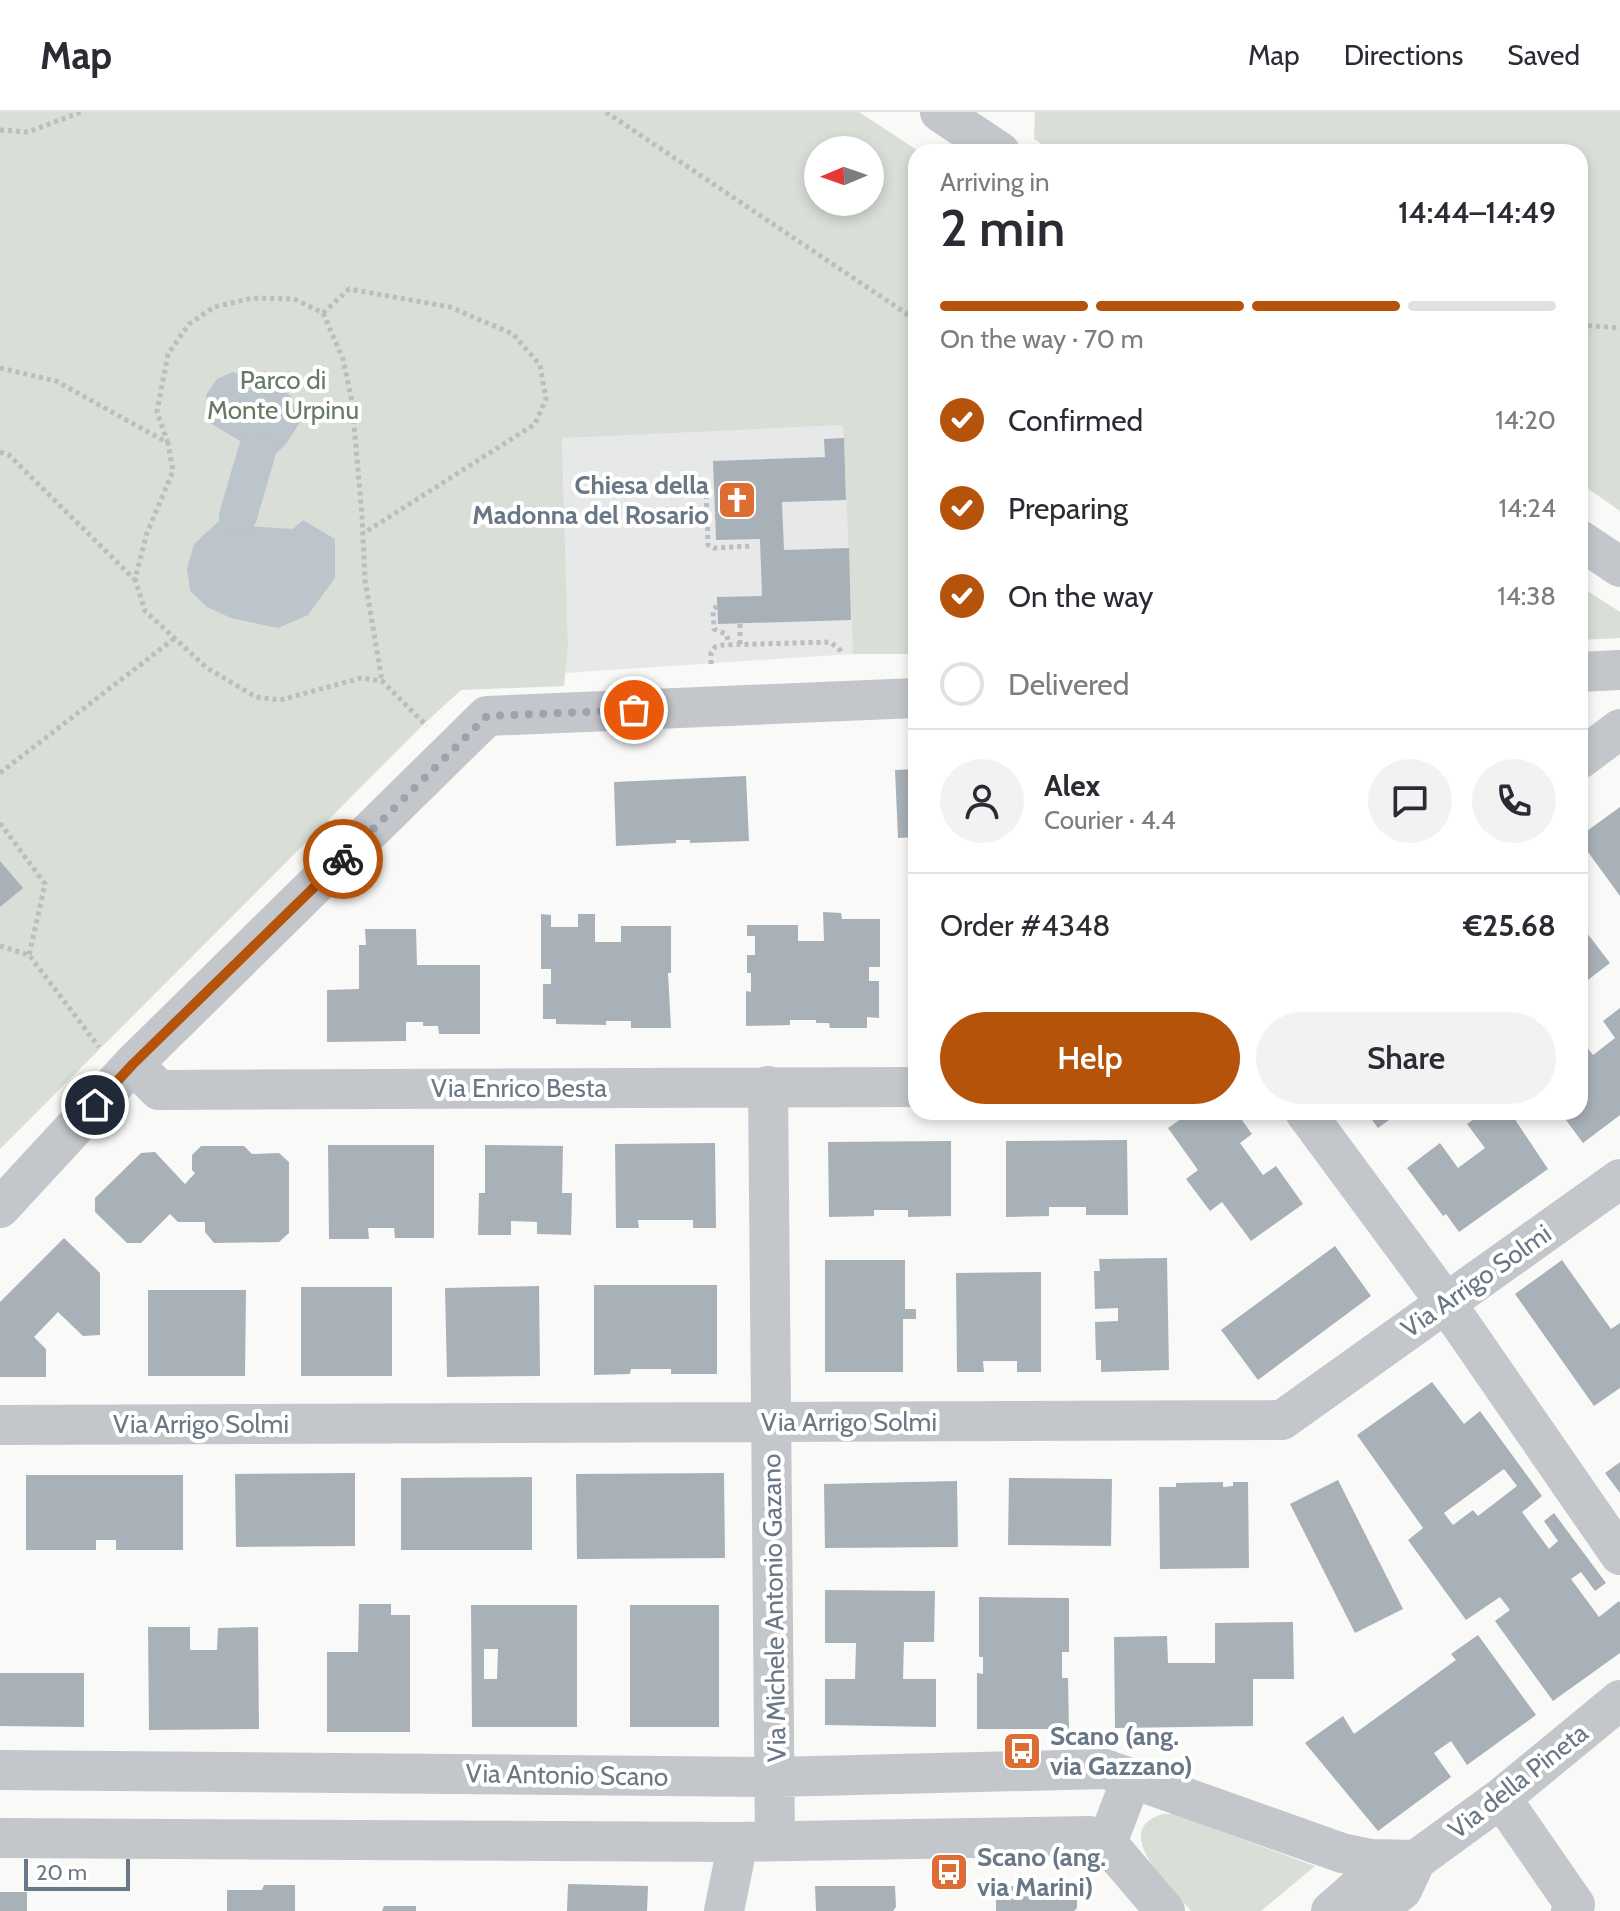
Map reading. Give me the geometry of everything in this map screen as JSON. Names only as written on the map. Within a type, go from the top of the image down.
[{"type":"street","points":[[940,112],[988,144]]},
{"type":"street","points":[[1588,545],[1620,567]]},
{"type":"street","points":[[1588,672],[1620,670]]},
{"type":"street","points":[[0,1208],[116,1056],[487,716],[908,698]]},
{"type":"street","points":[[1588,753],[1620,729]]},
{"type":"street","name":"Via Enrico Besta","points":[[116,1056],[159,1090],[908,1087]]},
{"type":"street","name":"Via Michele Antonio Gazano","points":[[724,1911],[756,1841],[775,1777],[768,1086]]},
{"type":"street","points":[[1311,1120],[1446,1303],[1620,1555]]},
{"type":"street","name":"Via Arrigo Solmi","points":[[0,1425],[1282,1420],[1620,1179]]},
{"type":"street","name":"Via della Pineta","points":[[1416,1860],[1501,1798],[1620,1700]]},
{"type":"street","name":"Via Antonio Scano","points":[[0,1770],[775,1777],[1105,1769],[1342,1853],[1371,1859],[1416,1860]]},
{"type":"street","points":[[1107,1843],[1131,1780]]},
{"type":"street","points":[[1501,1798],[1575,1905],[1571,1911]]},
{"type":"street","points":[[0,1838],[756,1841],[1090,1836],[1107,1843],[1165,1911]]},
{"type":"street","points":[[1331,1911],[1378,1870],[1416,1860]]},
{"type":"street","points":[[1375,1911],[1402,1890],[1416,1860]]},
{"type":"path","points":[[0,130],[28,132],[81,112]]},
{"type":"path","points":[[606,112],[908,315]]},
{"type":"path","points":[[323,313],[349,289],[450,307],[513,334],[540,365],[546,399],[535,424],[363,534]]},
{"type":"path","points":[[135,579],[147,533],[173,471],[168,443],[157,412],[168,354],[189,324],[214,307],[253,298],[294,299],[323,313],[343,359],[352,401],[365,580],[382,681],[424,724],[460,743]]},
{"type":"path","points":[[1588,326],[1620,328]]},
{"type":"path","points":[[0,368],[56,381],[168,443]]},
{"type":"path","points":[[0,452],[9,455],[135,579],[145,611],[207,668],[256,697],[280,700],[361,678],[382,681]]},
{"type":"path","points":[[706,487],[708,545],[714,548],[752,546]]},
{"type":"path","points":[[717,606],[714,607],[714,629],[726,634],[730,645]]},
{"type":"path","points":[[740,624],[740,644]]},
{"type":"path","points":[[0,773],[175,638]]},
{"type":"path","points":[[711,664],[711,653],[715,647],[740,644],[830,642],[842,655]]},
{"type":"path","points":[[0,823],[45,884],[29,955]]},
{"type":"path","points":[[0,946],[29,955],[116,1056]]},
{"type":"shaded area","points":[[233,372],[273,384],[291,396],[299,424],[286,444],[270,459],[210,423],[206,395],[217,379]]},
{"type":"shaded area","points":[[843,425],[853,654],[565,673],[568,645],[562,437]]},
{"type":"shaded area","points":[[232,509],[248,526],[293,529],[303,520],[335,539],[335,578],[308,615],[278,628],[231,618],[207,607],[190,591],[187,569],[194,544]]},
{"type":"green space","name":"Parco di Monte Urpinu","points":[[0,112],[859,112],[908,144],[908,654],[853,654],[843,425],[562,438],[568,645],[564,686],[461,690],[0,1149]]},
{"type":"green space","points":[[1035,112],[1620,112],[1620,511],[1588,489],[1588,144],[1042,144],[1034,139]]},
{"type":"green space","points":[[1588,591],[1620,612],[1620,638],[1588,640]]},
{"type":"green space","points":[[1163,1814],[1174,1814],[1315,1866],[1261,1911],[1191,1911],[1159,1875],[1143,1846],[1141,1833],[1147,1822]]},
{"type":"building","points":[[844,438],[846,500],[782,502],[784,550],[849,548],[851,620],[718,624],[717,597],[762,596],[760,539],[716,540],[713,461],[825,457],[824,439]]},
{"type":"building","points":[[908,769],[908,837],[898,838],[895,770]]},
{"type":"building","points":[[746,776],[749,841],[690,843],[690,840],[676,840],[676,843],[616,846],[614,782]]},
{"type":"building","points":[[1620,807],[1620,896],[1588,852],[1588,830]]},
{"type":"building","points":[[0,861],[23,888],[0,907]]},
{"type":"building","points":[[823,912],[841,913],[842,919],[880,919],[880,967],[869,967],[869,981],[879,981],[879,1018],[867,1017],[867,1028],[830,1028],[829,1023],[816,1023],[816,1020],[790,1020],[790,1025],[746,1026],[746,991],[751,992],[747,955],[755,955],[755,936],[747,936],[747,925],[798,925],[798,941],[824,941]]},
{"type":"building","points":[[541,914],[551,915],[551,927],[578,927],[578,914],[595,914],[595,942],[621,942],[621,926],[671,926],[671,973],[668,973],[671,1028],[631,1028],[631,1021],[606,1021],[606,1025],[556,1024],[556,1019],[543,1019],[543,984],[551,984],[551,969],[541,969]]},
{"type":"building","points":[[365,929],[416,929],[417,965],[480,965],[480,1034],[439,1034],[438,1026],[406,1022],[406,1041],[327,1042],[327,990],[359,989],[359,945],[366,945]]},
{"type":"building","points":[[1588,934],[1610,963],[1588,980]]},
{"type":"building","points":[[1620,1008],[1620,1115],[1583,1143],[1566,1120],[1588,1120],[1588,1049],[1593,1055],[1615,1038],[1603,1021]]},
{"type":"building","points":[[1180,1120],[1242,1120],[1252,1134],[1240,1143],[1263,1175],[1276,1166],[1303,1204],[1251,1241],[1222,1202],[1210,1211],[1186,1179],[1198,1170],[1168,1128]]},
{"type":"building","points":[[1372,1120],[1389,1120],[1378,1128]]},
{"type":"building","points":[[1473,1120],[1515,1120],[1548,1169],[1459,1232],[1407,1168],[1440,1143],[1458,1168],[1485,1148],[1467,1124]]},
{"type":"building","points":[[1127,1140],[1128,1215],[1086,1215],[1086,1207],[1049,1207],[1049,1216],[1006,1217],[1006,1141]]},
{"type":"building","points":[[951,1141],[951,1216],[908,1217],[908,1210],[874,1210],[874,1216],[829,1217],[828,1142]]},
{"type":"building","points":[[715,1143],[716,1228],[693,1228],[693,1220],[638,1220],[639,1228],[616,1228],[615,1144]]},
{"type":"building","points":[[328,1145],[434,1145],[434,1238],[395,1238],[394,1228],[368,1228],[369,1239],[329,1239]]},
{"type":"building","points":[[485,1145],[563,1146],[562,1193],[572,1193],[571,1235],[537,1234],[537,1222],[511,1221],[511,1235],[478,1235],[479,1193],[485,1193]]},
{"type":"building","points":[[201,1146],[244,1146],[252,1154],[279,1153],[289,1162],[289,1233],[279,1242],[214,1243],[205,1232],[205,1222],[178,1222],[170,1214],[141,1243],[127,1243],[95,1212],[95,1198],[141,1153],[155,1152],[185,1184],[195,1173],[192,1170],[192,1155]]},
{"type":"building","points":[[64,1238],[100,1273],[100,1335],[83,1336],[58,1312],[34,1337],[46,1349],[46,1377],[0,1377],[0,1302]]},
{"type":"building","points":[[1335,1246],[1371,1296],[1258,1380],[1221,1330]]},
{"type":"building","points":[[1167,1258],[1169,1370],[1101,1372],[1101,1360],[1096,1360],[1095,1322],[1118,1321],[1118,1308],[1095,1309],[1094,1271],[1100,1271],[1099,1259]]},
{"type":"building","points":[[825,1260],[905,1260],[905,1309],[916,1309],[916,1319],[903,1319],[903,1372],[825,1372]]},
{"type":"building","points":[[1562,1260],[1611,1329],[1620,1323],[1620,1388],[1594,1406],[1515,1294]]},
{"type":"building","points":[[1041,1272],[1041,1372],[1017,1372],[1017,1361],[983,1361],[984,1372],[957,1372],[956,1273]]},
{"type":"building","points":[[594,1285],[717,1285],[717,1374],[671,1374],[671,1369],[631,1369],[630,1374],[594,1375]]},
{"type":"building","points":[[539,1286],[540,1376],[447,1377],[445,1288]]},
{"type":"building","points":[[301,1287],[392,1287],[392,1376],[301,1376]]},
{"type":"building","points":[[148,1290],[246,1290],[245,1376],[148,1376]]},
{"type":"building","points":[[1432,1382],[1464,1424],[1480,1411],[1542,1496],[1522,1512],[1549,1549],[1558,1541],[1544,1521],[1554,1513],[1606,1583],[1595,1591],[1581,1572],[1571,1579],[1599,1617],[1619,1601],[1620,1653],[1553,1701],[1495,1621],[1510,1610],[1500,1597],[1466,1620],[1408,1540],[1423,1528],[1357,1435]],"holes":[[[1504,1469],[1517,1486],[1478,1516],[1473,1510],[1453,1525],[1444,1513]]]},
{"type":"building","points":[[1620,1462],[1620,1493],[1605,1473]]},
{"type":"building","points":[[355,1473],[355,1546],[236,1547],[235,1474]]},
{"type":"building","points":[[724,1473],[725,1558],[577,1559],[576,1474]]},
{"type":"building","points":[[26,1475],[183,1475],[183,1550],[116,1550],[116,1540],[96,1540],[96,1550],[26,1550]]},
{"type":"building","points":[[532,1477],[532,1550],[401,1550],[401,1478]]},
{"type":"building","points":[[1009,1478],[1112,1479],[1111,1546],[1008,1545]]},
{"type":"building","points":[[1338,1480],[1403,1609],[1355,1633],[1290,1504]]},
{"type":"building","points":[[957,1481],[958,1547],[825,1548],[824,1484]]},
{"type":"building","points":[[1223,1482],[1223,1487],[1233,1486],[1233,1482],[1248,1482],[1249,1568],[1160,1569],[1159,1487],[1176,1487],[1176,1483]]},
{"type":"building","points":[[825,1590],[935,1591],[934,1642],[904,1642],[903,1679],[936,1679],[936,1727],[825,1725],[825,1679],[855,1679],[856,1643],[825,1643]]},
{"type":"building","points":[[979,1597],[1069,1598],[1069,1652],[1062,1652],[1062,1678],[1068,1678],[1069,1729],[977,1729],[977,1673],[983,1674],[983,1657],[979,1657]]},
{"type":"building","points":[[359,1604],[391,1604],[391,1615],[410,1615],[410,1732],[327,1732],[327,1652],[358,1652]]},
{"type":"building","points":[[471,1605],[577,1605],[577,1727],[472,1727]],"holes":[[[484,1649],[498,1649],[497,1679],[484,1679]]]},
{"type":"building","points":[[630,1605],[719,1605],[719,1727],[630,1727]]},
{"type":"building","points":[[1293,1622],[1294,1679],[1253,1679],[1253,1726],[1115,1728],[1114,1637],[1167,1636],[1168,1663],[1215,1663],[1215,1623]]},
{"type":"building","points":[[148,1627],[190,1627],[190,1650],[217,1650],[218,1628],[258,1627],[259,1729],[149,1730]]},
{"type":"building","points":[[1478,1635],[1536,1715],[1467,1765],[1451,1741],[1434,1753],[1451,1777],[1378,1831],[1305,1743],[1343,1716],[1354,1734],[1456,1660],[1451,1654]]},
{"type":"building","points":[[0,1673],[84,1673],[84,1727],[0,1726]]},
{"type":"building","points":[[568,1884],[648,1886],[647,1911],[567,1911]]},
{"type":"building","points":[[264,1885],[295,1885],[295,1911],[227,1911],[227,1890],[262,1890]]},
{"type":"building","points":[[815,1886],[895,1886],[896,1907],[893,1911],[816,1911]]},
{"type":"building","points":[[996,1886],[1077,1886],[1077,1908],[1074,1911],[996,1911]]},
{"type":"building","points":[[0,1892],[27,1892],[27,1911],[0,1911]]},
{"type":"building","points":[[384,1906],[416,1906],[416,1911],[382,1911]]},
{"type":"waterway","points":[[238,516],[257,451]]},
{"type":"way so far","points":[[343,859],[487,716],[634,710]]},
{"type":"place","name":"Chiesa della Madonna del Rosario","points":[[737,500]]},
{"type":"place","name":"Scano (ang. via Gazzano)","points":[[1022,1751]]},
{"type":"place","name":"Scano (ang. via Marini)","points":[[949,1872]]},
{"type":"route","points":[[95,1105],[343,859]]}]
